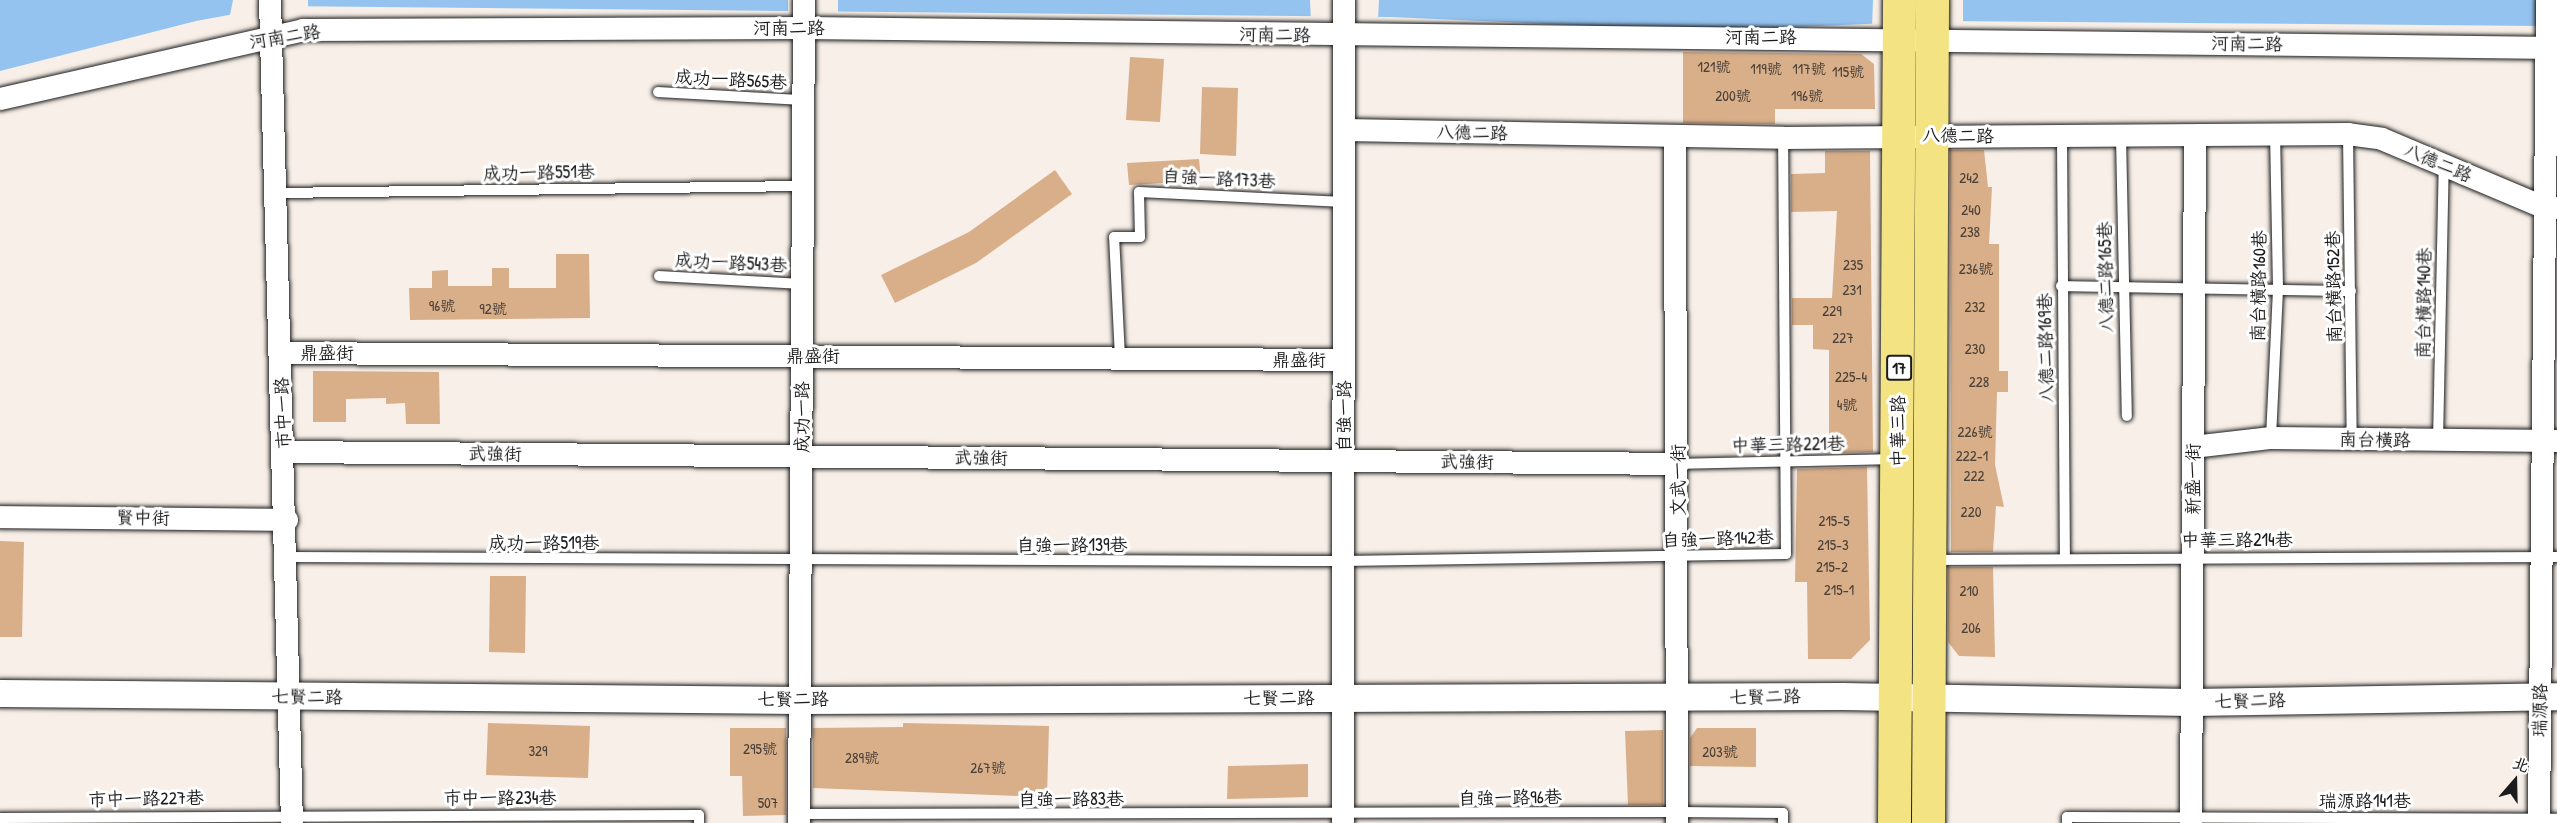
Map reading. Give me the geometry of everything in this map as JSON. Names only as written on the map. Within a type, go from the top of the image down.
[{"type":"main road","name":"17","points":[[1899,0],[1899,38]]},
{"type":"main road","name":"17","points":[[1932,0],[1932,39]]},
{"type":"main road","name":"中華三路","points":[[1894,823],[1899,38]]},
{"type":"main road","name":"中華三路","points":[[1928,823],[1934,135],[1932,39]]},
{"type":"street","name":"市中一路","points":[[270,2],[292,697],[292,818]]},
{"type":"street","name":"自強一路","points":[[1343,820],[1344,5]]},
{"type":"street","name":"瑞源路","points":[[2545,820],[2551,557],[2552,48],[2547,11]]},
{"type":"street","name":"河南二路","points":[[0,99],[303,30],[804,13],[1344,36],[1899,38],[2552,48]]},
{"type":"street","name":"成功一路","points":[[799,819],[804,13]]},
{"type":"street","name":"八德二路","points":[[1344,130],[1783,138],[1934,135],[2062,139],[2348,134],[2382,139],[2551,208]]},
{"type":"street","name":"新盛一街","points":[[2191,820],[2195,136]]},
{"type":"street","name":"文武一街","points":[[1675,137],[1678,464],[1677,818]]},
{"type":"street","name":"鼎盛街","points":[[281,353],[1344,360]]},
{"type":"street","name":"南台橫路","points":[[2193,447],[2271,438],[2551,441]]},
{"type":"street","name":"武強街","points":[[284,452],[1678,464]]},
{"type":"street","name":"賢中街","points":[[0,517],[286,520]]},
{"type":"street","name":"七賢二路","points":[[0,693],[800,700],[1895,697],[2192,702],[2549,696]]},
{"type":"lane","name":"成功一路565巷","points":[[658,92],[803,100]]},
{"type":"lane","name":"南台橫路160巷","points":[[2271,438],[2278,288],[2275,134]]},
{"type":"lane","name":"南台橫路152巷","points":[[2348,134],[2352,440]]},
{"type":"lane","name":"八德二路165巷","points":[[2121,137],[2122,291],[2127,416]]},
{"type":"lane","name":"自強一路142巷","points":[[1344,561],[1678,558],[1786,554],[1783,138]]},
{"type":"lane","name":"八德二路169巷","points":[[2062,139],[2061,286],[2065,556]]},
{"type":"lane","name":"南台橫路140巷","points":[[2438,441],[2444,165]]},
{"type":"lane","name":"成功一路551巷","points":[[276,193],[802,186]]},
{"type":"lane","name":"自強一路173巷","points":[[1119,358],[1114,237],[1140,237],[1139,192],[1344,202]]},
{"type":"lane","name":"成功一路543巷","points":[[659,276],[802,284]]},
{"type":"lane","points":[[2061,286],[2122,291],[2194,286],[2351,291]]},
{"type":"lane","name":"中華三路221巷","points":[[1678,464],[1898,459]]},
{"type":"lane","name":"中華三路214巷","points":[[1930,561],[2065,556],[2551,557]]},
{"type":"lane","name":"成功一路519巷","points":[[287,557],[801,562]]},
{"type":"lane","name":"自強一路139巷","points":[[801,562],[1344,561]]},
{"type":"lane","name":"自強一路96巷","points":[[1343,820],[1677,818],[1783,813],[1783,823]]},
{"type":"lane","name":"市中一路234巷","points":[[292,818],[699,815],[699,823]]},
{"type":"lane","name":"瑞源路141巷","points":[[2067,823],[2067,817],[2191,820],[2545,820]]},
{"type":"lane","name":"市中一路227巷","points":[[0,818],[292,818]]},
{"type":"lane","name":"自強一路83巷","points":[[799,819],[1343,820]]},
{"type":"water","points":[[0,0],[2557,0],[2557,26],[1936,21],[1704,31],[1391,17],[278,6],[196,21],[0,71]]},
{"type":"pier","points":[[233,0],[308,0],[308,11],[278,9],[229,20]]},
{"type":"pier","points":[[788,0],[838,0],[838,17],[788,17]]},
{"type":"pier","points":[[1310,0],[1379,0],[1378,20],[1311,22]]},
{"type":"pier","points":[[1873,0],[1963,0],[1963,24],[1872,28]]},
{"type":"building","points":[[1683,52],[1861,54],[1874,64],[1875,109],[1775,109],[1775,124],[1683,123]]},
{"type":"building","points":[[1130,57],[1164,59],[1160,122],[1126,120]]},
{"type":"building","points":[[1202,87],[1238,88],[1236,156],[1200,154]]},
{"type":"building","points":[[1950,150],[1984,150],[1988,187],[1992,187],[1989,244],[1999,244],[1999,371],[2008,371],[2008,392],[1997,392],[1995,465],[2004,507],[1996,506],[1993,552],[1951,552]]},
{"type":"building","points":[[1825,151],[1870,151],[1873,452],[1829,453],[1829,350],[1813,349],[1813,325],[1792,325],[1792,298],[1832,298],[1837,211],[1791,212],[1791,174],[1825,173]]},
{"type":"building","points":[[1199,159],[1201,181],[1129,185],[1127,163]]},
{"type":"building","points":[[1055,170],[1072,194],[976,263],[895,303],[881,275],[969,232]]},
{"type":"building","points":[[556,254],[589,254],[590,318],[410,320],[409,288],[432,288],[432,271],[448,270],[448,286],[492,286],[492,268],[509,268],[509,288],[556,288]]},
{"type":"building","points":[[313,371],[439,372],[440,424],[406,424],[405,403],[386,404],[386,398],[346,399],[346,422],[313,422]]},
{"type":"building","points":[[1867,467],[1870,640],[1851,659],[1808,659],[1807,582],[1795,582],[1797,469]]},
{"type":"building","points":[[0,541],[24,542],[22,637],[0,637]]},
{"type":"building","points":[[1948,567],[1993,567],[1995,657],[1959,656],[1948,642]]},
{"type":"building","points":[[490,576],[526,576],[525,653],[489,652]]},
{"type":"building","points":[[488,723],[590,726],[588,778],[486,775]]},
{"type":"building","points":[[903,723],[1049,726],[1047,797],[813,788],[813,728],[903,727]]},
{"type":"building","points":[[730,728],[786,728],[786,815],[743,816],[742,776],[730,776]]},
{"type":"building","points":[[1697,728],[1756,728],[1756,767],[1690,766],[1690,738]]},
{"type":"building","points":[[1663,730],[1663,805],[1628,805],[1625,731]]},
{"type":"building","points":[[1308,764],[1308,797],[1227,799],[1228,766]]}]
